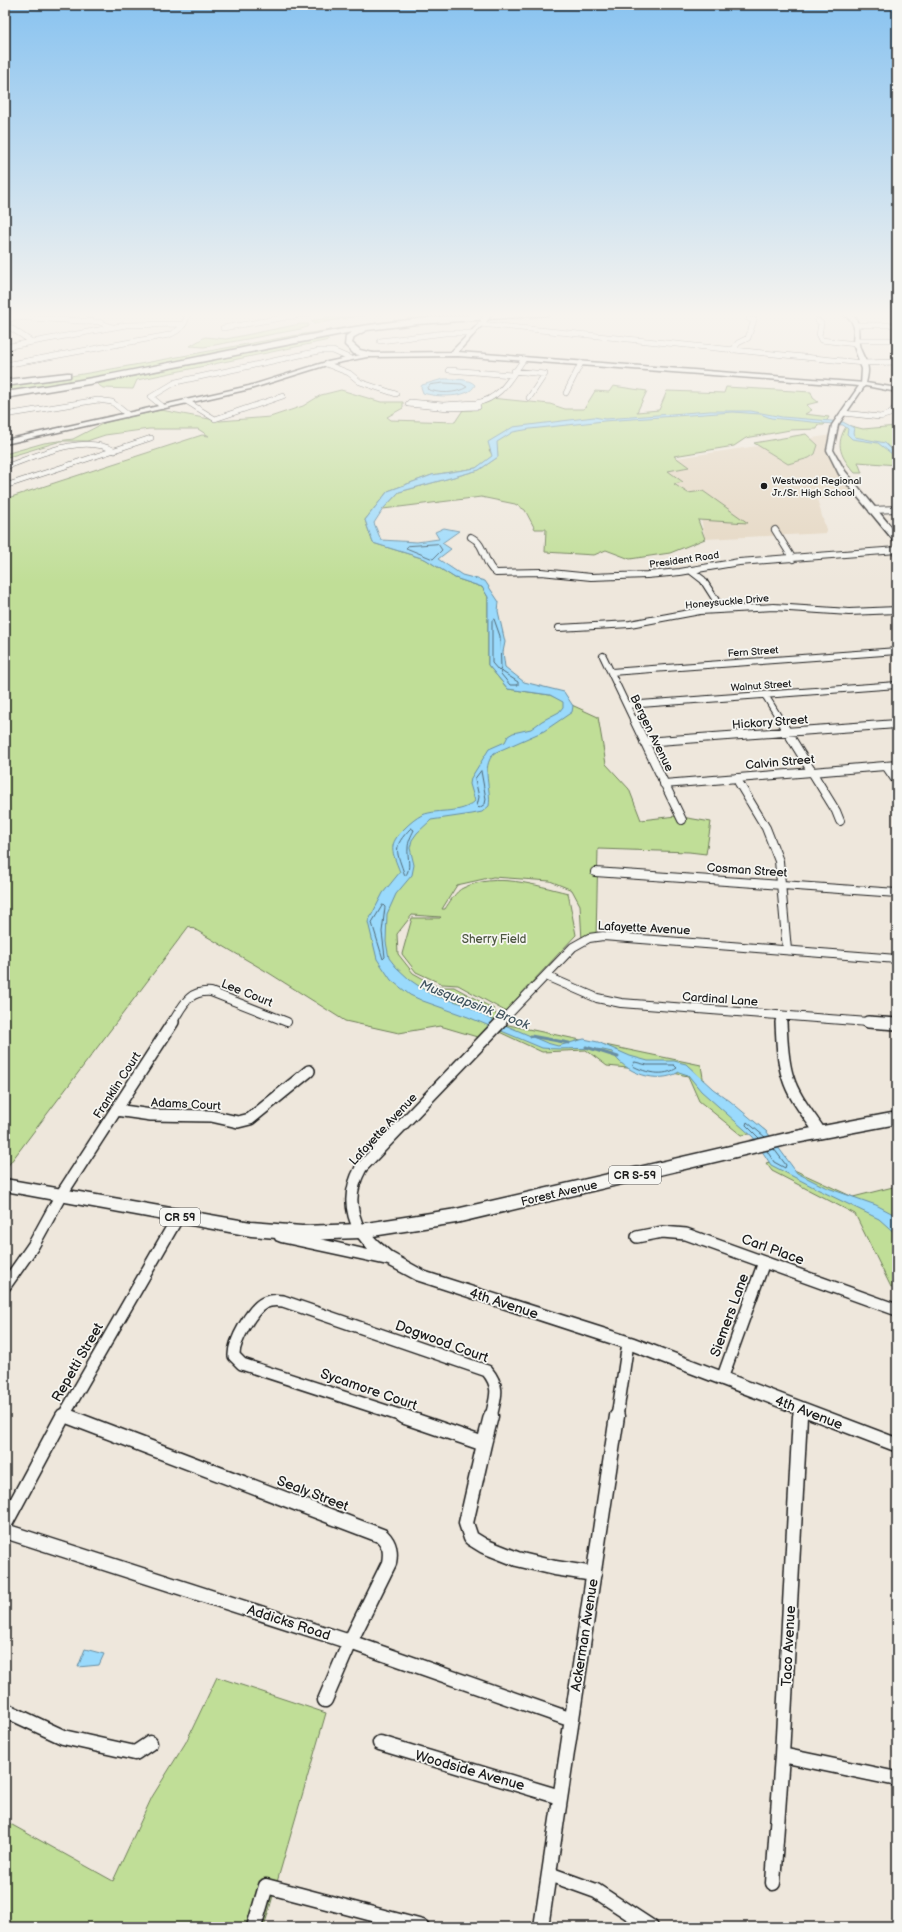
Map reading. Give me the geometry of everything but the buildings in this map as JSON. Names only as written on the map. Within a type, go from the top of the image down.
[{"type":"main road","points":[[850,403],[837,423],[830,444],[832,455],[842,472],[897,539]]},
{"type":"main road","name":"Forest Avenue","points":[[360,1230],[456,1216],[820,1132],[897,1118]]},
{"type":"main road","name":"CR 59","points":[[5,1185],[251,1229],[302,1233],[360,1230]]},
{"type":"main road","points":[[251,1229],[391,1261]]},
{"type":"main road","name":"4th Avenue","points":[[360,1230],[378,1251],[391,1261],[421,1276],[628,1343],[897,1446]]},
{"type":"street","points":[[5,415],[78,403]]},
{"type":"street","points":[[113,403],[127,414]]},
{"type":"street","points":[[159,403],[162,406]]},
{"type":"street","points":[[5,442],[176,403]]},
{"type":"street","points":[[189,403],[215,419],[262,403]]},
{"type":"street","points":[[409,403],[449,408],[478,407],[476,403]]},
{"type":"street","points":[[429,403],[456,403]]},
{"type":"street","points":[[843,413],[880,417],[890,414],[897,405]]},
{"type":"street","points":[[5,486],[151,438]]},
{"type":"street","points":[[5,467],[75,446],[100,445],[115,451]]},
{"type":"street","points":[[872,510],[897,509]]},
{"type":"street","points":[[775,530],[793,559]]},
{"type":"street","name":"President Road","points":[[471,537],[479,540],[491,570],[500,573],[540,572],[603,577],[690,570],[725,564],[897,550]]},
{"type":"street","points":[[690,570],[703,580],[717,602],[725,610]]},
{"type":"street","name":"Honeysuckle Drive","points":[[559,628],[637,624],[688,613],[774,607],[849,612],[897,610]]},
{"type":"street","name":"Fern Street","points":[[611,672],[897,651]]},
{"type":"street","name":"Bergen Avenue","points":[[603,656],[682,820]]},
{"type":"street","name":"Walnut Street","points":[[626,705],[897,685]]},
{"type":"street","points":[[765,695],[836,811],[840,821]]},
{"type":"street","name":"Hickory Street","points":[[644,742],[897,724]]},
{"type":"street","name":"Calvin Street","points":[[664,784],[897,765]]},
{"type":"street","points":[[886,766],[897,782]]},
{"type":"street","points":[[736,778],[770,834],[779,861],[787,950]]},
{"type":"street","name":"Cosman Street","points":[[595,872],[897,893]]},
{"type":"street","name":"Lafayette Avenue","points":[[360,1230],[351,1212],[350,1200],[351,1189],[361,1168],[576,944],[593,937],[603,936],[897,960]]},
{"type":"street","name":"Cardinal Lane","points":[[546,976],[597,998],[621,1004],[897,1024]]},
{"type":"street","name":"Lee Court","points":[[197,992],[211,992],[287,1022]]},
{"type":"street","name":"Franklin Court","points":[[6,1282],[33,1246],[61,1195],[189,997],[197,992]]},
{"type":"street","points":[[780,1015],[785,1066],[788,1079],[801,1104],[820,1132]]},
{"type":"street","name":"Adams Court","points":[[116,1110],[151,1115],[211,1116],[232,1121],[244,1121],[254,1116],[309,1071]]},
{"type":"street","name":"Repetti Street","points":[[5,1524],[64,1415],[178,1216]]},
{"type":"street","name":"Carl Place","points":[[637,1236],[651,1232],[675,1232],[897,1310]]},
{"type":"street","name":"Siemers Lane","points":[[722,1379],[764,1262]]},
{"type":"street","name":"Dogwood Court","points":[[242,1365],[234,1356],[232,1350],[234,1343],[256,1308],[269,1301],[283,1301],[487,1371],[496,1383],[497,1390],[466,1524],[467,1531],[471,1538],[477,1543],[521,1561],[544,1567],[594,1574]]},
{"type":"street","name":"Ackerman Avenue","points":[[541,1927],[628,1343]]},
{"type":"street","name":"Sycamore Court","points":[[242,1365],[262,1369],[485,1444]]},
{"type":"street","name":"Taco Avenue","points":[[773,1883],[782,1755],[800,1409]]},
{"type":"street","name":"Sealy Street","points":[[64,1415],[382,1536],[388,1542],[391,1548],[389,1563],[350,1642],[325,1700]]},
{"type":"street","name":"Addicks Road","points":[[5,1531],[350,1642],[572,1720]]},
{"type":"street","points":[[5,1710],[63,1737],[135,1753],[150,1743]]},
{"type":"street","name":"Woodside Avenue","points":[[380,1743],[560,1797]]},
{"type":"street","points":[[782,1755],[897,1780]]},
{"type":"street","points":[[549,1874],[596,1891],[651,1927]]},
{"type":"street","points":[[254,1927],[266,1886],[422,1927]]},
{"type":"shaded area","name":"Westwood Regional Jr./Sr. High School","points":[[832,435],[830,450],[862,498],[817,499],[827,533],[705,539],[701,519],[703,491],[688,493],[673,484],[682,482],[667,471],[689,467],[677,458]]},
{"type":"green space","name":"Sherry Field","points":[[308,403],[403,403],[403,408],[387,417],[391,420],[455,422],[463,410],[472,410],[483,403],[542,403],[565,409],[584,409],[588,403],[641,403],[637,412],[659,410],[662,403],[813,403],[806,405],[812,410],[805,414],[829,417],[824,425],[818,425],[817,429],[790,430],[746,438],[734,446],[674,456],[689,467],[668,471],[683,482],[674,484],[688,493],[703,491],[748,523],[698,520],[705,539],[670,553],[630,559],[606,550],[594,555],[545,552],[546,529],[535,529],[525,510],[515,504],[481,497],[383,509],[399,492],[479,470],[498,457],[489,450],[493,456],[476,468],[432,475],[388,491],[365,520],[373,543],[425,559],[455,578],[482,587],[488,597],[488,665],[508,689],[550,695],[598,717],[606,764],[629,789],[641,820],[676,816],[711,822],[706,854],[689,852],[598,849],[596,937],[582,941],[580,905],[572,890],[550,881],[493,877],[457,885],[442,909],[445,909],[453,897],[463,888],[476,883],[489,881],[502,880],[516,882],[568,893],[576,935],[505,1011],[458,985],[442,984],[416,972],[402,954],[412,918],[441,917],[412,915],[397,934],[398,954],[413,973],[438,987],[454,987],[494,1009],[499,1023],[701,1065],[704,1084],[767,1132],[741,1135],[699,1101],[688,1076],[668,1072],[607,1066],[586,1050],[542,1052],[495,1030],[484,1039],[440,1026],[399,1033],[345,1021],[269,973],[189,926],[7,1167],[5,1167],[5,499],[202,435],[209,436],[198,429],[149,429],[105,435],[87,441],[61,441],[5,458],[5,454],[44,443],[73,439],[106,422],[161,410],[220,421],[270,417]]},
{"type":"green space","points":[[847,425],[863,429],[897,426],[897,465],[858,462],[862,473],[855,473],[846,462],[840,445],[843,432]]},
{"type":"green space","points":[[806,434],[818,445],[815,454],[809,458],[788,464],[754,443]]},
{"type":"green space","points":[[778,1160],[779,1163],[853,1197],[897,1186],[897,1286],[891,1287],[855,1214],[772,1171],[766,1163]]},
{"type":"green space","points":[[217,1677],[326,1713],[264,1927],[5,1927],[5,1821],[113,1881],[152,1797],[186,1742]]},
{"type":"water","points":[[710,411],[751,411],[782,417],[843,422],[854,428],[853,433],[855,437],[885,443],[897,455],[897,458],[878,443],[852,439],[847,434],[848,429],[843,425],[771,418],[760,414],[733,412],[604,421],[530,429],[513,432],[497,442],[498,457],[479,470],[399,492],[383,509],[374,523],[381,540],[417,542],[439,539],[435,532],[444,528],[459,531],[442,543],[451,549],[438,559],[462,575],[485,581],[499,602],[498,611],[505,642],[503,652],[505,667],[524,682],[564,692],[573,706],[572,712],[544,731],[494,753],[490,759],[487,772],[490,799],[489,806],[482,812],[431,820],[417,833],[412,840],[410,848],[414,865],[412,875],[396,894],[387,914],[386,942],[389,958],[410,980],[432,995],[467,1005],[486,1017],[547,1043],[558,1046],[584,1039],[598,1042],[630,1056],[648,1061],[674,1061],[686,1064],[713,1089],[730,1101],[767,1132],[797,1173],[825,1187],[876,1205],[897,1216],[897,1235],[879,1219],[771,1165],[753,1137],[701,1091],[688,1075],[679,1072],[671,1076],[661,1077],[642,1075],[625,1066],[612,1052],[603,1050],[585,1048],[542,1048],[410,995],[391,980],[377,959],[368,922],[383,893],[400,872],[393,853],[393,844],[399,834],[411,822],[422,815],[457,810],[475,801],[470,784],[471,778],[489,749],[505,742],[508,736],[513,733],[531,729],[559,712],[563,707],[563,702],[550,695],[508,689],[488,665],[488,597],[482,587],[455,578],[425,559],[373,543],[365,520],[388,491],[432,475],[476,468],[492,456],[488,442],[513,427],[594,417],[605,419]]},
{"type":"water","points":[[85,1649],[104,1654],[99,1665],[78,1667]]},
{"type":"waterway","name":"Musquapsink Brook","points":[[531,1036],[569,1043]]},
{"type":"waterway","name":"Musquapsink Brook","points":[[586,1047],[618,1057]]},
{"type":"place","name":"Westwood Regional Jr./Sr. High School","points":[[764,486]]}]
